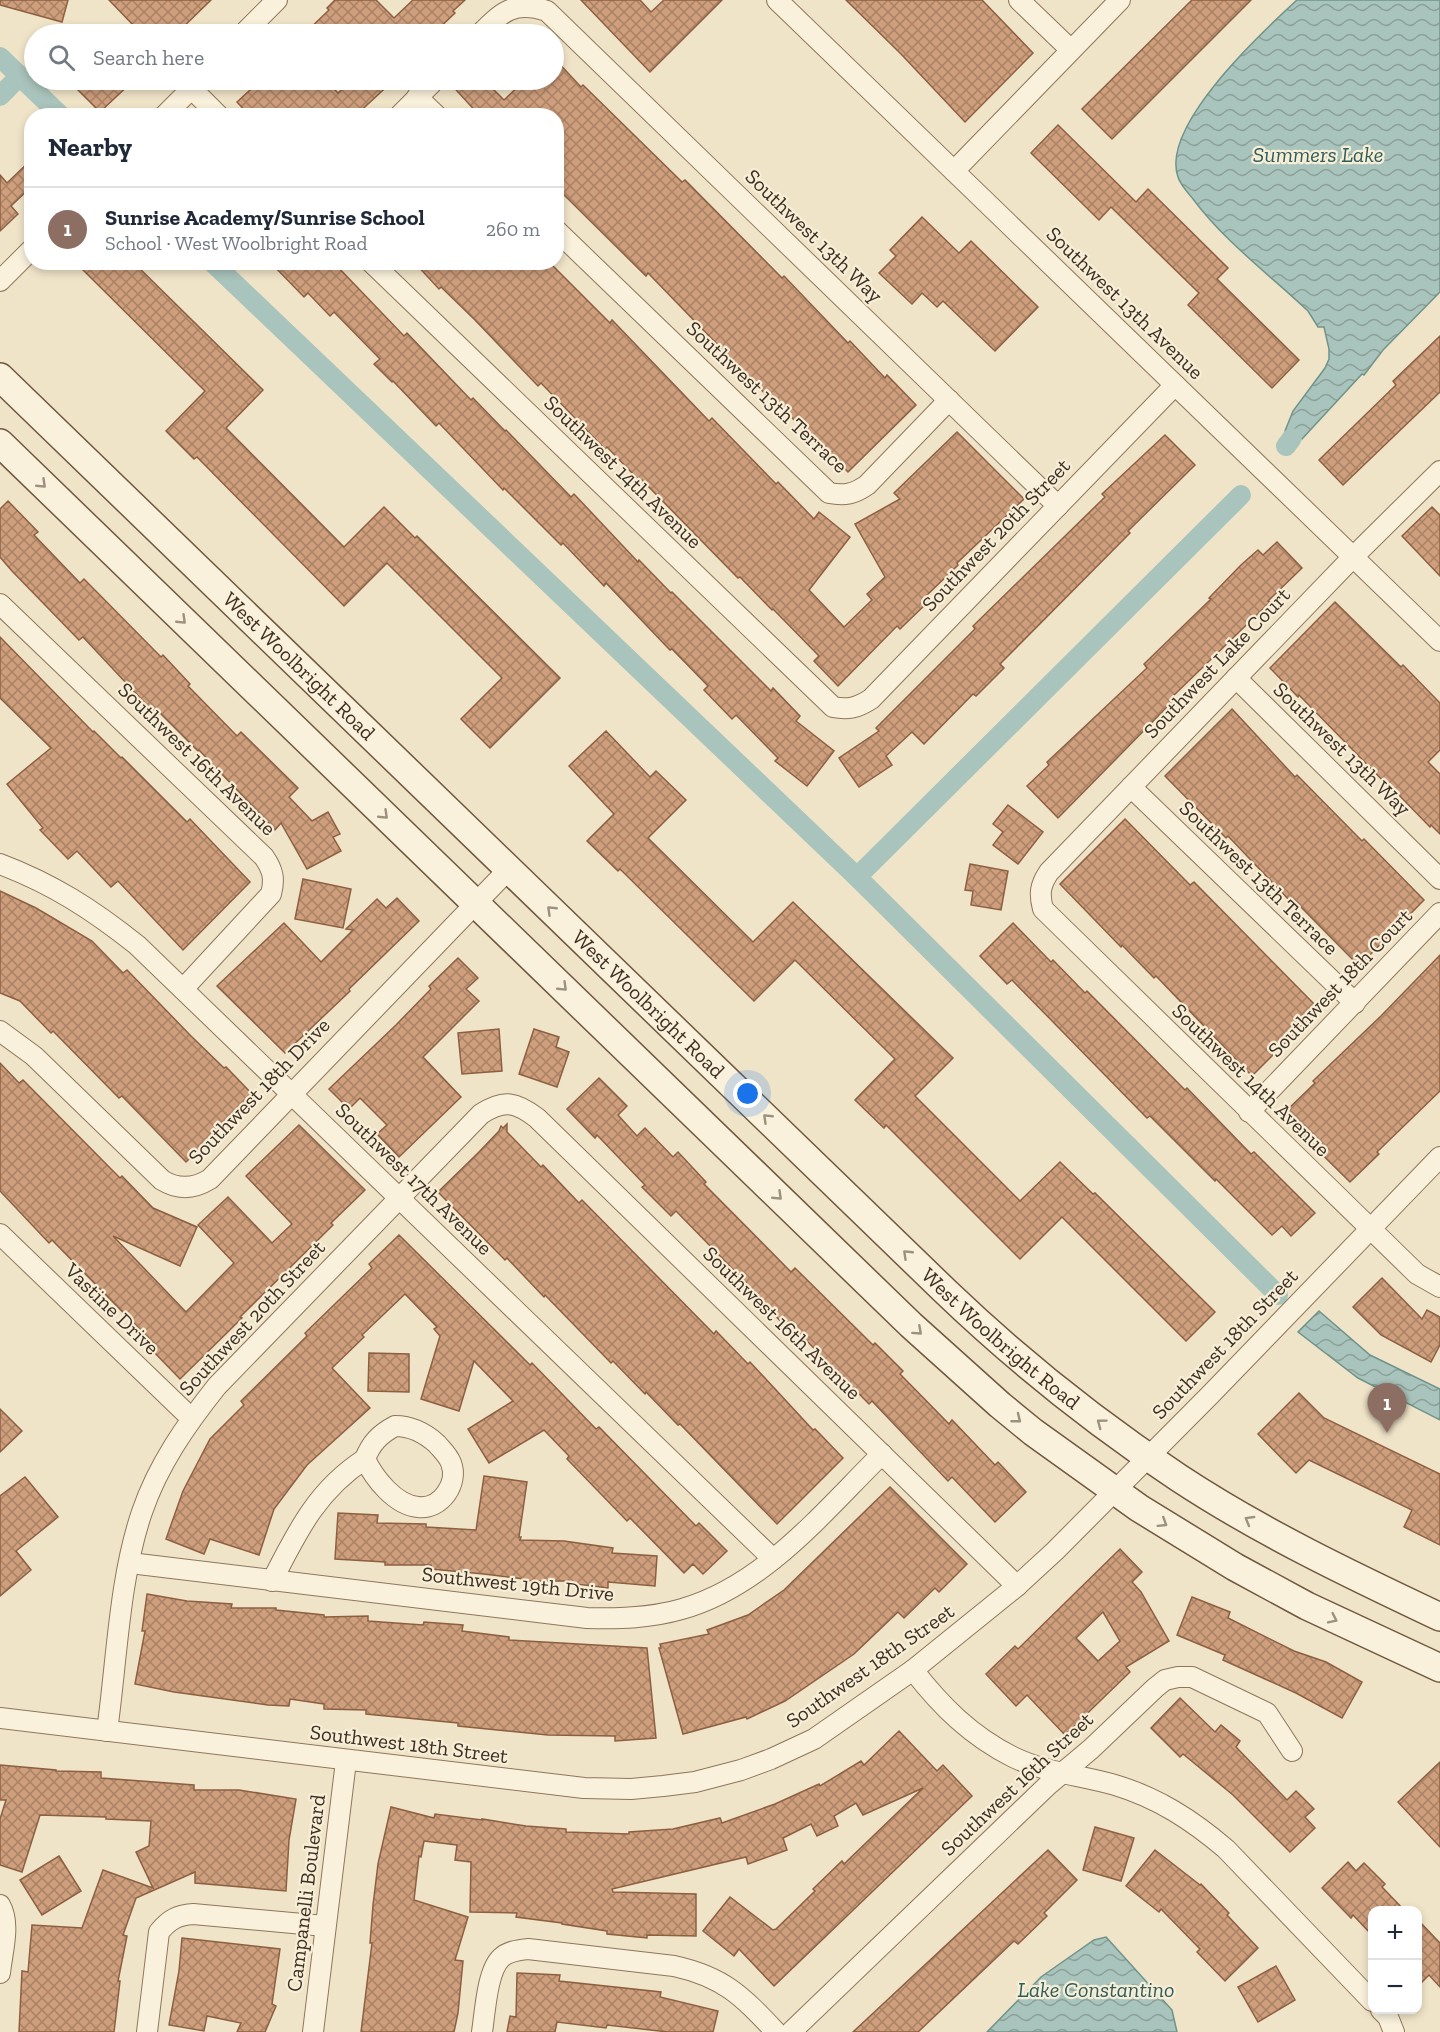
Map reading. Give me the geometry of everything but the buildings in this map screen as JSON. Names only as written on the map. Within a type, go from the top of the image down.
[{"type":"main road","name":"West Woolbright Road","points":[[0,377],[979,1324],[1069,1398],[1180,1478],[1257,1524],[1440,1617]]},
{"type":"main road","points":[[0,443],[911,1325],[1000,1405],[1114,1492],[1197,1544],[1299,1602],[1440,1668]]},
{"type":"street","points":[[253,24],[277,0]]},
{"type":"street","name":"Southwest 13th Avenue","points":[[777,0],[1440,641]]},
{"type":"street","points":[[1019,0],[1071,50]]},
{"type":"street","points":[[954,171],[1120,0]]},
{"type":"street","name":"Southwest 13th Way","points":[[490,24],[509,5],[522,2],[535,4],[547,11],[560,24]]},
{"type":"street","name":"Southwest 13th Way","points":[[564,27],[1058,506]]},
{"type":"street","points":[[172,108],[189,90]]},
{"type":"street","points":[[200,90],[213,108]]},
{"type":"street","points":[[407,108],[424,90]]},
{"type":"street","points":[[417,97],[429,108]]},
{"type":"street","name":"Southwest 13th Terrace","points":[[564,238],[829,492],[842,495],[856,493],[867,485],[949,400]]},
{"type":"street","points":[[0,281],[24,257]]},
{"type":"street","name":"Southwest 14th Avenue","points":[[379,270],[833,707],[846,709]]},
{"type":"street","name":"Southwest 20th Street","points":[[846,709],[859,707],[871,699],[1175,385]]},
{"type":"street","name":"Southwest Lake Court","points":[[1039,896],[1041,883],[1049,872],[1353,557],[1440,471]]},
{"type":"street","name":"Southwest 16th Avenue","points":[[0,604],[264,857],[272,868],[274,881],[271,894],[183,989]]},
{"type":"street","name":"Southwest 13th Way","points":[[1236,678],[1440,879]]},
{"type":"street","name":"Southwest 13th Terrace","points":[[1131,787],[1354,1004]]},
{"type":"street","name":"Southwest 17th Avenue","points":[[0,864],[31,875],[73,898],[100,915],[137,945],[773,1559]]},
{"type":"street","name":"Southwest 18th Drive","points":[[0,1031],[34,1056],[162,1180],[173,1187],[198,1186],[210,1179],[508,869]]},
{"type":"street","name":"Southwest 14th Avenue","points":[[1039,896],[1042,909],[1370,1230],[1417,1274],[1440,1287]]},
{"type":"street","name":"Southwest 18th Court","points":[[1249,1112],[1440,913]]},
{"type":"street","name":"Southwest 20th Street","points":[[106,1731],[130,1563],[141,1514],[174,1444],[191,1418],[217,1386],[399,1197],[481,1114],[493,1106],[507,1103]]},
{"type":"street","name":"Southwest 16th Avenue","points":[[507,1103],[522,1107],[537,1118],[1017,1586]]},
{"type":"street","name":"Southwest 18th Street","points":[[0,1718],[584,1788],[632,1789],[694,1782],[771,1760],[814,1739],[913,1670],[1017,1586],[1149,1457],[1440,1157]]},
{"type":"street","name":"Vastine Drive","points":[[0,1234],[191,1418]]},
{"type":"street","points":[[273,1581],[306,1518],[323,1495],[335,1482],[364,1459],[378,1437],[395,1426],[405,1426],[424,1434],[445,1453],[451,1462],[452,1481],[449,1490],[436,1503],[417,1508],[402,1501],[386,1489],[372,1474],[364,1459]]},
{"type":"street","name":"Southwest 19th Drive","points":[[130,1563],[587,1618],[619,1619],[658,1615],[684,1609],[713,1598],[742,1582],[773,1559],[882,1454]]},
{"type":"street","points":[[913,1670],[935,1698],[958,1721],[985,1741],[1014,1757],[1061,1774],[1113,1784],[1144,1795],[1173,1809],[1201,1827],[1226,1849],[1368,1997]]},
{"type":"street","name":"Southwest 16th Street","points":[[790,2032],[1061,1774],[1165,1680],[1192,1677],[1267,1713],[1292,1751]]},
{"type":"street","name":"Campanelli Boulevard","points":[[313,2032],[346,1761]]},
{"type":"street","points":[[0,1905],[4,1913],[5,1926],[0,1973]]},
{"type":"street","points":[[147,2032],[159,1932],[168,1921],[180,1915],[193,1914],[325,1926]]},
{"type":"street","points":[[482,2032],[493,1969],[501,1957],[513,1951],[528,1949],[674,1966],[693,1971],[717,1980],[730,1988],[776,2032]]},
{"type":"street","points":[[1385,2014],[1394,2032]]},
{"type":"water","name":"Summers Lake","points":[[1297,0],[1440,0],[1440,292],[1383,350],[1364,375],[1362,374],[1302,439],[1292,438],[1285,431],[1293,411],[1325,368],[1329,359],[1324,327],[1318,327],[1308,311],[1233,244],[1206,215],[1179,180],[1177,156],[1184,132],[1218,81],[1261,34]]},
{"type":"water","points":[[1319,1311],[1370,1355],[1440,1389],[1440,1420],[1358,1378],[1298,1332]]},
{"type":"water","name":"Lake Constantino","points":[[1106,1937],[1172,2010],[1177,2032],[987,2032],[1041,1977],[1094,1940]]},
{"type":"waterway","points":[[0,57],[24,80]]},
{"type":"waterway","points":[[0,96],[20,76]]},
{"type":"waterway","points":[[34,90],[53,108]]},
{"type":"waterway","points":[[220,270],[857,877],[1278,1295]]},
{"type":"waterway","points":[[1286,446],[1292,438]]},
{"type":"waterway","points":[[857,877],[1241,495]]},
{"type":"place","name":"Sunrise Academy/Sunrise School","points":[[1387,1433]]}]
